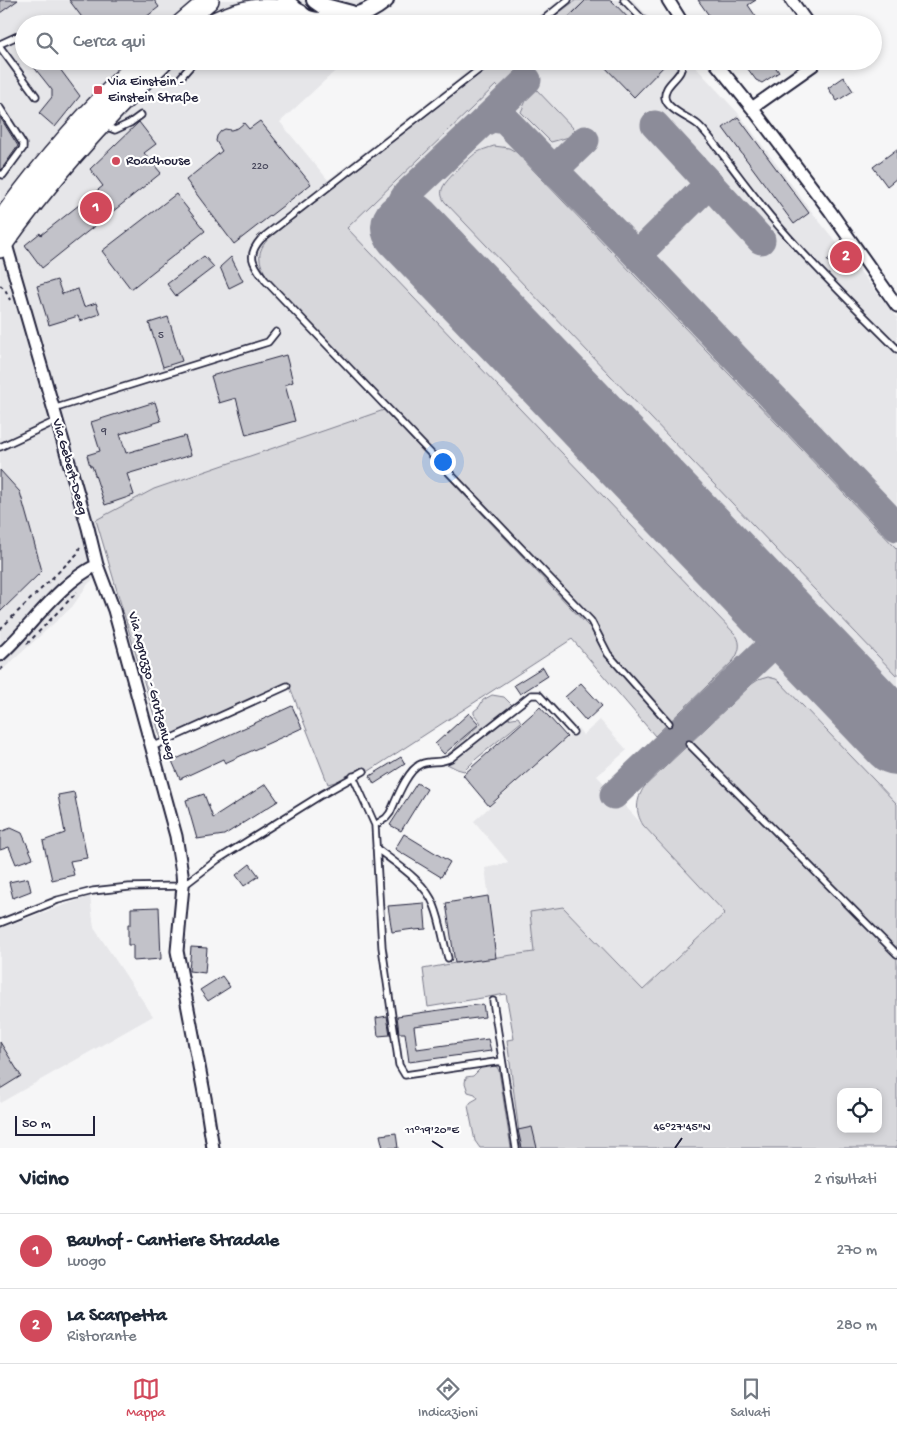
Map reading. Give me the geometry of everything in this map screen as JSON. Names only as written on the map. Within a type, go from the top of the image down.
[{"type":"main road","points":[[196,15],[209,0]]},
{"type":"main road","points":[[196,15],[236,0]]},
{"type":"main road","points":[[230,15],[250,9],[280,10],[300,14]]},
{"type":"main road","points":[[0,222],[30,180],[72,132],[132,70]]},
{"type":"main road","points":[[1,246],[83,142],[154,70]]},
{"type":"street","points":[[285,0],[300,14]]},
{"type":"street","points":[[314,0],[325,7],[353,15]]},
{"type":"street","points":[[359,15],[369,11],[385,0]]},
{"type":"street","points":[[668,0],[677,15]]},
{"type":"street","points":[[791,0],[802,15]]},
{"type":"street","points":[[721,70],[830,211],[897,306]]},
{"type":"street","points":[[752,108],[806,70]]},
{"type":"street","name":"Via Agruzzo - Grutzenweg","points":[[1,246],[7,248],[97,565],[114,610],[176,836],[183,886],[177,951],[213,1148]]},
{"type":"street","points":[[4,659],[69,584],[84,571],[97,565]]},
{"type":"lane","points":[[549,15],[568,0]]},
{"type":"lane","points":[[624,0],[638,15]]},
{"type":"lane","points":[[15,38],[0,45],[15,66]]},
{"type":"lane","points":[[18,70],[36,96]]},
{"type":"lane","points":[[181,76],[187,70]]},
{"type":"lane","points":[[478,70],[261,239],[252,253],[254,263],[265,280],[591,621],[608,654],[669,723]]},
{"type":"lane","points":[[682,70],[666,92],[667,102],[702,129],[782,231],[897,349]]},
{"type":"lane","points":[[0,108],[23,144],[3,175],[0,174]]},
{"type":"lane","points":[[101,124],[115,130],[130,124],[141,115]]},
{"type":"lane","points":[[0,447],[55,415],[268,342],[276,332]]},
{"type":"lane","points":[[152,747],[287,686]]},
{"type":"lane","points":[[374,825],[386,818],[390,813],[408,776],[418,765],[445,762],[531,695],[539,695],[573,732]]},
{"type":"lane","points":[[689,744],[897,954]]},
{"type":"lane","points":[[0,923],[58,900],[93,891],[129,886],[183,886],[217,860],[364,770]]},
{"type":"lane","points":[[354,776],[374,825],[382,947],[399,1065],[405,1076],[502,1061]]},
{"type":"lane","points":[[376,848],[420,883],[428,894],[434,905],[448,958]]},
{"type":"lane","points":[[493,1001],[516,1148]]},
{"type":"path","points":[[0,285],[6,289],[10,302]]},
{"type":"path","points":[[0,629],[77,554],[81,546],[80,542]]},
{"type":"path","points":[[22,650],[77,592]]},
{"type":"path","points":[[0,670],[4,659]]},
{"type":"shaded area","points":[[0,0],[362,0],[363,15],[15,15],[15,70],[336,70],[280,122],[328,180],[469,70],[698,70],[739,114],[815,216],[897,317],[897,980],[655,736],[573,639],[96,520],[101,573],[88,584],[72,607],[0,672]]},
{"type":"shaded area","points":[[559,0],[633,0],[647,15],[540,15]]},
{"type":"shaded area","points":[[576,0],[586,0],[570,15],[556,15]]},
{"type":"shaded area","points":[[484,70],[518,70],[499,88],[496,85],[347,228],[738,638],[739,648],[733,661],[655,736],[572,639],[366,773],[328,784],[288,682],[161,739],[96,520],[154,489],[384,410],[588,626],[595,621],[267,277],[260,261],[260,252],[269,238]]},
{"type":"shaded area","points":[[535,88],[575,130],[569,137],[551,142],[521,112],[529,94]]},
{"type":"shaded area","points":[[494,146],[509,148],[516,152],[897,549],[897,676],[445,202],[442,197],[442,191],[448,180],[476,153]]},
{"type":"shaded area","points":[[768,677],[779,681],[897,804],[897,1148],[521,1148],[507,1040],[514,1039],[506,994],[428,1007],[423,969],[534,952],[530,912],[563,907],[643,990],[725,913],[643,825],[638,811],[639,797],[644,787],[752,684]]},
{"type":"shaded area","points":[[492,695],[504,697],[512,705],[512,713],[506,717],[507,719],[518,717],[521,722],[464,771],[447,764],[446,757],[449,753],[481,723],[474,714],[474,711],[483,700]]},
{"type":"shaded area","points":[[600,720],[627,750],[597,776],[725,913],[643,990],[563,907],[534,952],[497,958],[485,868],[509,863],[474,821],[578,728],[583,735]]},
{"type":"shaded area","points":[[90,896],[94,928],[153,1016],[0,1103],[0,928]]},
{"type":"shaded area","points":[[491,1065],[497,1067],[499,1071],[511,1148],[480,1148],[475,1141],[468,1106],[478,1098],[475,1094],[468,1092],[465,1083],[466,1077],[473,1076],[482,1067]]},
{"type":"building","points":[[0,0],[18,0],[0,13]]},
{"type":"building","points":[[69,0],[154,0],[159,7],[149,15],[80,15]]},
{"type":"building","points":[[586,0],[611,0],[625,15],[571,15]]},
{"type":"building","points":[[698,0],[756,0],[748,5],[755,15],[709,15]]},
{"type":"building","points":[[36,70],[61,70],[80,96],[55,127],[39,113],[52,97],[52,90]]},
{"type":"building","points":[[608,70],[660,70],[634,97]]},
{"type":"building","points":[[749,70],[778,70],[779,72],[762,83],[756,80]]},
{"type":"building","points":[[844,77],[853,91],[837,101],[828,88]]},
{"type":"building","points":[[0,117],[18,146],[1,170],[0,169]]},
{"type":"building","points":[[738,117],[809,213],[794,224],[723,128]]},
{"type":"building","points":[[260,121],[311,184],[234,244],[186,180],[222,151],[216,141],[221,131],[238,128],[244,123],[249,129]]},
{"type":"building","points":[[139,122],[156,144],[144,153],[161,173],[42,268],[25,245],[40,233],[41,235],[103,186],[90,169]]},
{"type":"building","points":[[897,149],[897,178],[887,186],[873,167]]},
{"type":"building","points":[[176,194],[205,231],[131,289],[102,251]]},
{"type":"building","points":[[841,249],[850,262],[836,272],[827,260]]},
{"type":"building","points":[[204,256],[214,267],[176,296],[167,284]]},
{"type":"building","points":[[231,257],[243,281],[229,288],[220,267]]},
{"type":"building","points":[[57,280],[62,294],[78,289],[84,307],[96,303],[100,314],[80,321],[78,316],[49,325],[37,286]]},
{"type":"building","points":[[168,317],[182,361],[163,367],[149,323]]},
{"type":"building","points":[[286,355],[293,382],[285,385],[295,421],[246,435],[236,398],[219,403],[211,376]]},
{"type":"building","points":[[155,402],[161,421],[120,434],[126,453],[185,436],[191,455],[127,474],[134,495],[105,505],[87,455],[100,451],[91,422]]},
{"type":"building","points":[[0,470],[20,492],[42,571],[0,612]]},
{"type":"building","points":[[543,667],[548,676],[520,694],[514,685]]},
{"type":"building","points":[[581,683],[602,706],[586,721],[565,697]]},
{"type":"building","points":[[292,706],[302,728],[225,763],[223,759],[180,779],[172,761]]},
{"type":"building","points":[[540,707],[567,737],[489,806],[463,775]]},
{"type":"building","points":[[469,713],[479,724],[444,754],[435,744]]},
{"type":"building","points":[[401,757],[405,764],[374,784],[370,776]]},
{"type":"building","points":[[417,783],[427,789],[401,831],[390,825]]},
{"type":"building","points":[[266,784],[278,801],[224,835],[197,839],[186,800],[204,794],[213,818]]},
{"type":"building","points":[[74,792],[87,858],[70,861],[74,875],[52,880],[43,841],[65,833],[58,795]]},
{"type":"building","points":[[11,828],[22,833],[33,858],[16,864],[9,847],[0,850],[0,832]]},
{"type":"building","points":[[404,834],[450,862],[441,877],[395,849]]},
{"type":"building","points":[[250,864],[259,876],[244,886],[236,875]]},
{"type":"building","points":[[28,878],[31,891],[13,898],[9,882]]},
{"type":"building","points":[[488,896],[496,958],[455,963],[446,903]]},
{"type":"building","points":[[424,903],[426,929],[392,932],[388,906]]},
{"type":"building","points":[[159,907],[161,959],[133,961],[133,945],[128,945],[128,924],[131,924],[131,908]]},
{"type":"building","points":[[191,947],[207,948],[205,973],[189,971]]},
{"type":"building","points":[[222,976],[230,987],[208,1001],[200,990]]},
{"type":"building","points":[[483,1004],[485,1017],[414,1026],[417,1049],[488,1039],[491,1051],[409,1062],[405,1033],[399,1033],[397,1016]]},
{"type":"building","points":[[387,1016],[390,1035],[378,1036],[376,1018]]},
{"type":"building","points":[[0,1042],[21,1076],[0,1089]]},
{"type":"building","points":[[532,1127],[537,1148],[522,1148],[518,1130]]},
{"type":"building","points":[[396,1133],[398,1148],[383,1148],[380,1135]]},
{"type":"taxiway","points":[[482,123],[527,80]]},
{"type":"taxiway","points":[[407,227],[400,214],[400,207],[407,194],[482,123],[492,118],[505,120],[897,527]]},
{"type":"taxiway","points":[[655,125],[761,240]]},
{"type":"taxiway","points":[[554,170],[585,140]]},
{"type":"taxiway","points":[[637,255],[709,184]]},
{"type":"taxiway","points":[[614,795],[790,628]]},
{"type":"runway","points":[[407,227],[897,739]]},
{"type":"place","name":"Via Einstein - Einstein Straße","points":[[98,90]]},
{"type":"place","name":"Roadhouse","points":[[116,161]]},
{"type":"place","name":"Bauhof - Cantiere Stradale","points":[[96,208]]},
{"type":"place","name":"La Scarpetta","points":[[846,257]]}]
